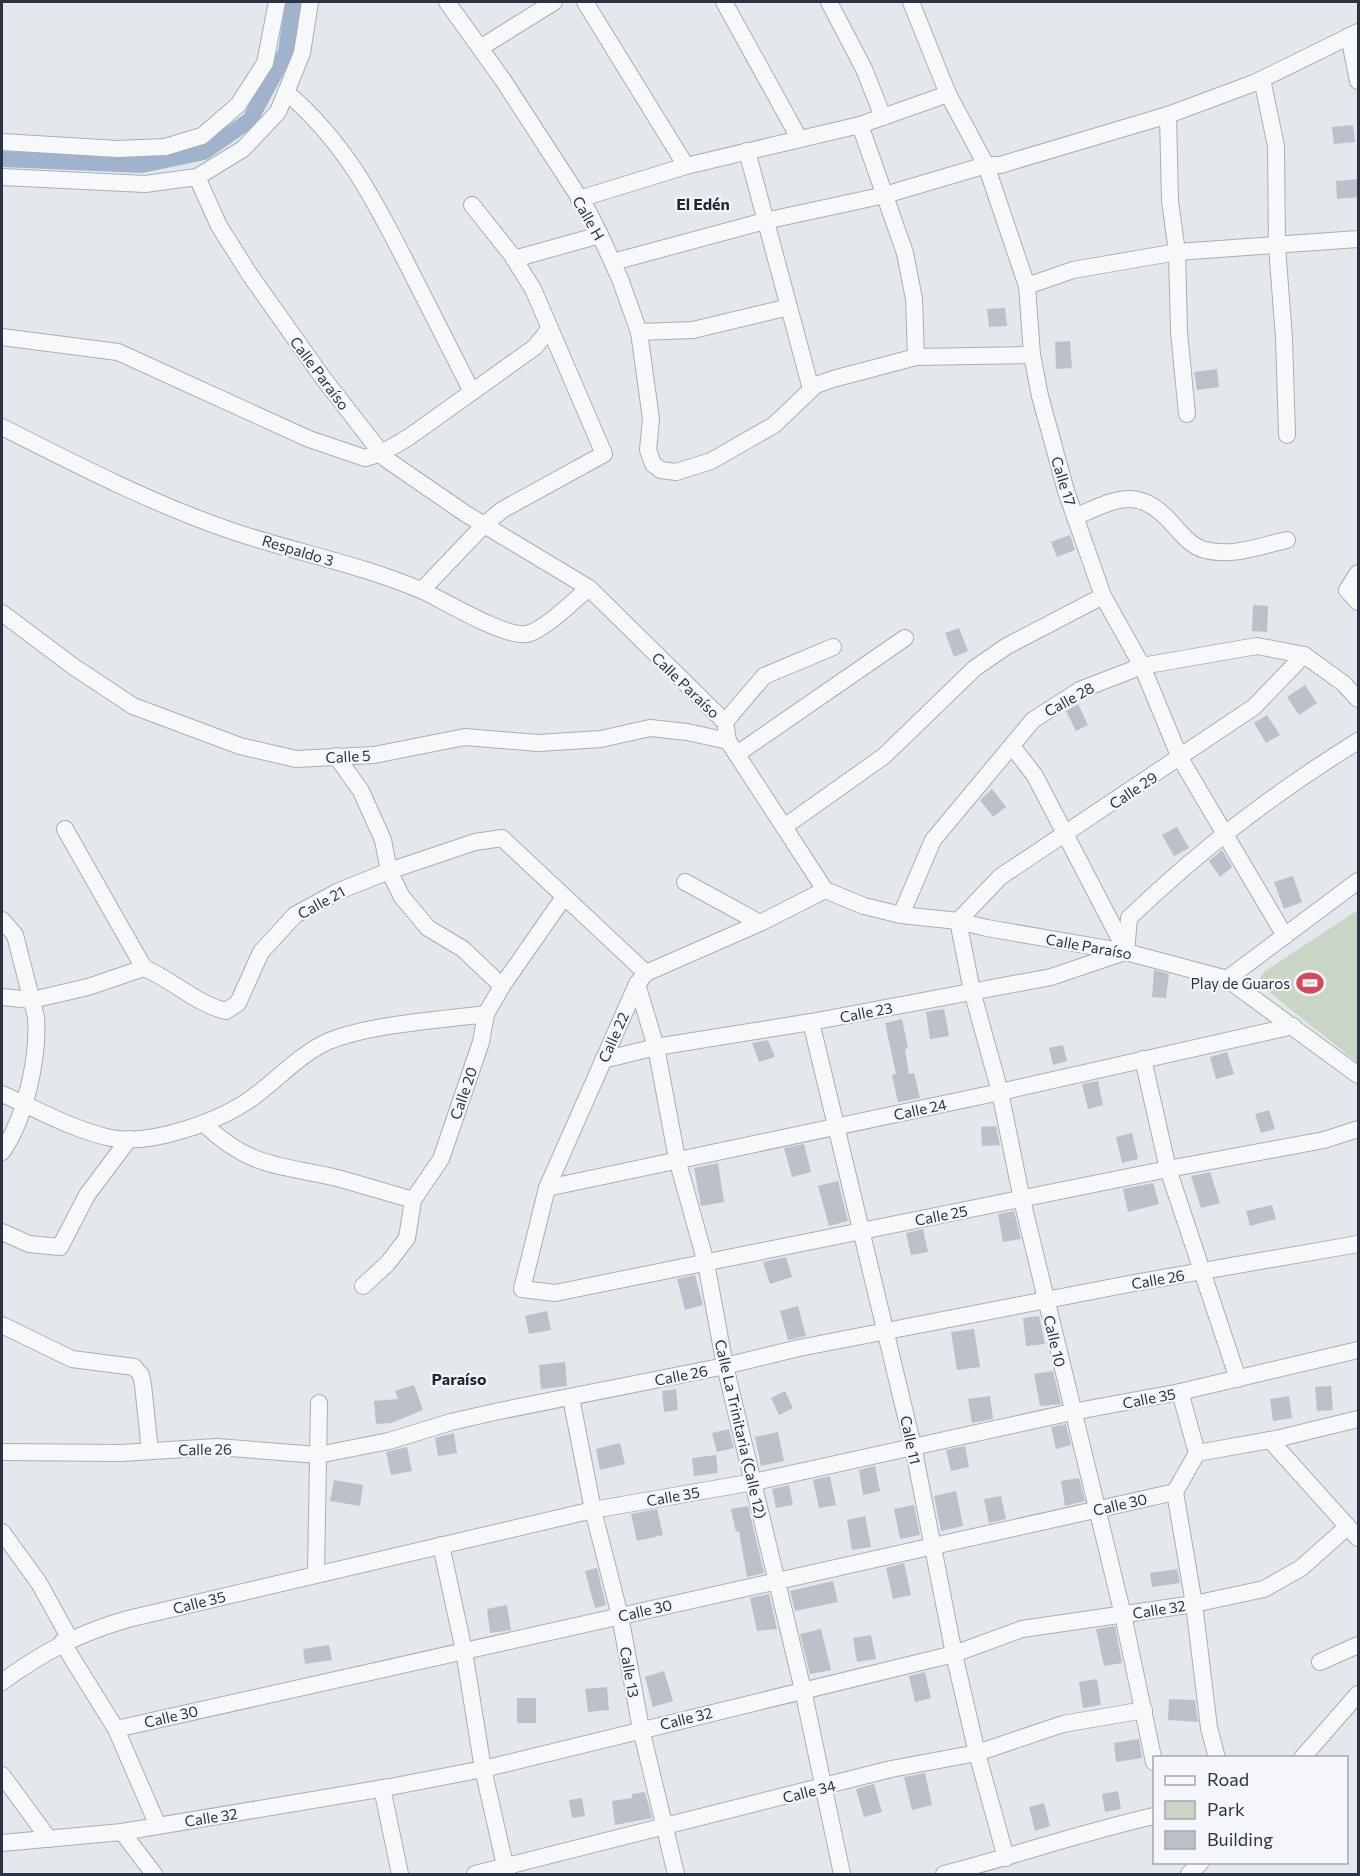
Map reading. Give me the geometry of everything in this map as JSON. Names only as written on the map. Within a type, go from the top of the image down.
[{"type":"street","points":[[2,142],[118,149],[165,147],[202,136],[238,105],[265,63],[277,2]]},
{"type":"street","points":[[2,177],[145,184],[197,177],[243,150],[278,112],[302,53],[310,2]]},
{"type":"street","name":"Calle H","points":[[447,2],[480,48],[600,235],[639,332],[651,419],[648,450],[653,464],[661,470],[676,472],[711,461],[774,425],[811,389]]},
{"type":"street","points":[[480,48],[554,2]]},
{"type":"street","points":[[585,2],[686,166]]},
{"type":"street","points":[[724,2],[799,138]]},
{"type":"street","points":[[829,2],[864,69],[883,117]]},
{"type":"street","name":"Calle 17","points":[[911,2],[948,94],[986,165],[1027,286],[1032,355],[1040,396],[1075,517],[1103,596],[1142,666],[1179,758],[1285,936]]},
{"type":"street","points":[[612,262],[765,221],[885,195],[986,165],[1010,162],[1168,115],[1262,79],[1354,34],[1359,81]]},
{"type":"street","points":[[1262,79],[1276,147],[1277,247],[1284,338],[1287,435]]},
{"type":"street","points":[[286,92],[313,115],[348,156],[375,201],[472,392]]},
{"type":"street","points":[[579,199],[686,166],[860,125],[948,94]]},
{"type":"street","points":[[1168,115],[1170,201],[1177,252],[1179,332],[1187,414]]},
{"type":"street","points":[[860,125],[905,253],[914,299],[916,357]]},
{"type":"street","points":[[747,151],[811,389],[833,379],[916,357],[1032,355]]},
{"type":"street","name":"Calle Paraíso","points":[[197,177],[219,226],[250,275],[323,378],[386,459],[484,525],[589,588],[725,722],[732,747],[825,890],[864,906],[901,915],[958,921],[1126,952],[1227,979],[1359,1075]]},
{"type":"street","points":[[422,590],[484,525],[502,510],[604,454],[532,289],[514,260],[472,205]]},
{"type":"street","points":[[514,260],[600,235]]},
{"type":"street","points":[[1027,286],[1072,270],[1177,252],[1277,247],[1359,239]]},
{"type":"street","points":[[639,332],[693,330],[789,307]]},
{"type":"street","points":[[2,337],[118,352],[309,440],[365,458],[382,453],[472,392],[535,347],[550,328]]},
{"type":"street","name":"Respaldo 3","points":[[2,427],[81,467],[228,530],[422,590],[505,630],[527,634],[547,623],[589,588]]},
{"type":"street","points":[[1075,517],[1119,498],[1139,499],[1164,514],[1185,539],[1203,550],[1230,553],[1287,540]]},
{"type":"street","points":[[1359,573],[1347,590],[1359,602]]},
{"type":"street","points":[[784,827],[884,756],[975,668],[1007,646],[1103,596]]},
{"type":"street","name":"Calle 5","points":[[2,613],[74,668],[133,706],[252,748],[296,759],[374,755],[465,737],[538,743],[601,739],[650,728],[687,732],[732,747]]},
{"type":"street","points":[[732,747],[905,638]]},
{"type":"street","name":"Calle 28","points":[[901,915],[933,840],[1033,720],[1080,690],[1142,666],[1194,655],[1257,646],[1304,655],[1343,682],[1359,699]]},
{"type":"street","points":[[725,722],[764,676],[833,647]]},
{"type":"street","name":"Calle 29","points":[[958,921],[1000,877],[1254,707],[1304,655]]},
{"type":"street","points":[[1126,952],[1129,918],[1223,833],[1307,773],[1359,741]]},
{"type":"street","points":[[1012,746],[1035,776],[1126,952]]},
{"type":"street","points":[[336,756],[362,791],[383,840],[388,871],[402,897],[428,928],[463,949],[502,986]]},
{"type":"street","points":[[2,997],[32,1000],[87,987],[144,968],[65,829]]},
{"type":"street","name":"Calle 21","points":[[144,968],[166,977],[209,1007],[226,1011],[238,1004],[261,952],[295,915],[339,891],[388,871],[475,842],[502,838],[564,897],[641,978]]},
{"type":"street","points":[[1227,979],[1359,880]]},
{"type":"street","points":[[685,882],[760,923]]},
{"type":"street","points":[[641,978],[825,890]]},
{"type":"street","name":"Calle 20","points":[[363,1286],[388,1263],[407,1238],[413,1200],[441,1159],[481,1042],[486,1014],[502,986],[564,897]]},
{"type":"street","points":[[2,920],[15,935],[32,1000],[37,1031],[25,1104],[2,1152]]},
{"type":"street","name":"Calle 10","points":[[958,921],[972,991],[1000,1092],[1022,1200],[1123,1615],[1154,1756]]},
{"type":"street","name":"Calle 23","points":[[603,1060],[656,1047],[811,1022],[1051,977],[1126,952]]},
{"type":"street","name":"Calle La Trinitaria (Calle 12)","points":[[641,978],[677,1159],[706,1263],[725,1366],[803,1690],[842,1875]]},
{"type":"street","name":"Calle 22","points":[[522,1289],[547,1188],[641,978]]},
{"type":"street","points":[[2,1094],[85,1131],[113,1139],[159,1136],[204,1124],[250,1099],[329,1041],[412,1023],[486,1014]]},
{"type":"street","name":"Calle 11","points":[[811,1022],[913,1446],[954,1654],[977,1754],[1006,1858]]},
{"type":"street","name":"Calle 24","points":[[547,1188],[1000,1092],[1293,1026]]},
{"type":"street","points":[[1143,1059],[1168,1169],[1200,1271],[1238,1379]]},
{"type":"street","points":[[204,1124],[226,1146],[258,1162],[337,1178],[413,1200]]},
{"type":"street","name":"Calle 25","points":[[522,1289],[555,1293],[1168,1169],[1358,1134]]},
{"type":"street","points":[[2,1232],[29,1244],[60,1247],[87,1195],[129,1139]]},
{"type":"street","name":"Calle 26","points":[[2,1452],[150,1451],[217,1447],[318,1455],[389,1441],[470,1418],[725,1366],[799,1348],[1200,1271],[1359,1244]]},
{"type":"street","points":[[2,1325],[72,1359],[134,1367],[141,1375],[143,1385],[150,1451]]},
{"type":"street","name":"Calle 35","points":[[2,1682],[66,1640],[128,1619],[593,1510],[754,1482],[1072,1412],[1180,1392],[1359,1350]]},
{"type":"street","points":[[1180,1392],[1197,1453],[1175,1492],[1194,1604],[1209,1728],[1216,1756]]},
{"type":"street","name":"Calle 13","points":[[572,1398],[593,1510],[620,1616],[641,1729],[676,1875]]},
{"type":"street","points":[[316,1574],[319,1402]]},
{"type":"street","points":[[1197,1453],[1270,1440],[1359,1419]]},
{"type":"street","points":[[1270,1440],[1353,1532]]},
{"type":"street","name":"Calle 30","points":[[116,1729],[1175,1492]]},
{"type":"street","points":[[2,1532],[39,1583],[66,1640],[116,1729],[158,1826]]},
{"type":"street","name":"Calle 32","points":[[2,1843],[122,1832],[382,1788],[483,1768],[954,1654],[1022,1629],[1194,1604],[1264,1589],[1301,1568],[1353,1532]]},
{"type":"street","points":[[441,1545],[464,1651],[483,1768],[506,1870]]},
{"type":"street","points":[[1320,1662],[1359,1645]]},
{"type":"street","points":[[1304,1756],[1359,1694]]},
{"type":"street","name":"Calle 34","points":[[475,1875],[506,1870],[665,1826],[891,1769],[977,1754],[1064,1725],[1144,1710]]},
{"type":"street","points":[[2,1775],[49,1839]]},
{"type":"street","points":[[382,1788],[400,1875]]},
{"type":"street","points":[[944,1875],[1006,1858],[1085,1832],[1153,1816]]},
{"type":"street","points":[[122,1832],[154,1875]]},
{"type":"green space","name":"Play de Guaros","points":[[1358,910],[1358,1063],[1263,987],[1260,978],[1264,972]]},
{"type":"building","points":[[1353,125],[1355,142],[1334,144],[1332,127]]},
{"type":"building","points":[[1359,179],[1359,197],[1337,199],[1336,181]]},
{"type":"building","points":[[1005,308],[1007,326],[989,327],[987,309]]},
{"type":"building","points":[[1070,341],[1072,368],[1056,369],[1055,342]]},
{"type":"building","points":[[1217,369],[1219,387],[1197,390],[1194,372]]},
{"type":"building","points":[[1070,535],[1075,550],[1057,557],[1051,542]]},
{"type":"building","points":[[1253,605],[1268,606],[1267,632],[1252,631]]},
{"type":"building","points":[[959,628],[968,651],[954,657],[945,633]]},
{"type":"building","points":[[1305,685],[1317,703],[1299,715],[1287,697]]},
{"type":"building","points":[[1078,704],[1088,725],[1076,731],[1066,711]]},
{"type":"building","points":[[1267,715],[1280,735],[1266,743],[1254,723]]},
{"type":"building","points":[[992,789],[1006,807],[993,817],[980,800]]},
{"type":"building","points":[[1177,827],[1189,848],[1174,856],[1162,835]]},
{"type":"building","points":[[1222,850],[1232,867],[1220,877],[1209,861]]},
{"type":"building","points":[[1293,876],[1302,902],[1284,909],[1274,882]]},
{"type":"building","points":[[1154,970],[1169,974],[1166,998],[1152,997]]},
{"type":"building","points":[[944,1009],[949,1036],[930,1039],[926,1012]]},
{"type":"building","points":[[902,1019],[908,1048],[905,1049],[909,1074],[914,1073],[920,1098],[898,1102],[892,1075],[896,1074],[885,1023]]},
{"type":"building","points":[[768,1040],[775,1057],[759,1062],[752,1043]]},
{"type":"building","points":[[1063,1045],[1067,1061],[1053,1065],[1049,1048]]},
{"type":"building","points":[[1227,1052],[1234,1074],[1216,1079],[1210,1057]]},
{"type":"building","points":[[1098,1081],[1103,1105],[1088,1109],[1082,1084]]},
{"type":"building","points":[[1269,1110],[1275,1129],[1261,1133],[1255,1114]]},
{"type":"building","points":[[996,1126],[1000,1145],[982,1146],[981,1127]]},
{"type":"building","points":[[1132,1133],[1138,1159],[1122,1163],[1116,1137]]},
{"type":"building","points":[[804,1144],[811,1172],[792,1177],[784,1148]]},
{"type":"building","points":[[718,1163],[724,1202],[701,1206],[694,1168]]},
{"type":"building","points":[[1210,1172],[1220,1203],[1201,1208],[1191,1176]]},
{"type":"building","points":[[838,1181],[848,1221],[829,1226],[818,1186]]},
{"type":"building","points":[[1153,1183],[1159,1204],[1128,1212],[1123,1189]]},
{"type":"building","points":[[1272,1205],[1276,1219],[1250,1226],[1246,1211]]},
{"type":"building","points":[[1014,1211],[1021,1239],[1003,1242],[998,1214]]},
{"type":"building","points":[[923,1229],[928,1252],[911,1255],[906,1233]]},
{"type":"building","points":[[786,1257],[792,1277],[770,1284],[763,1262]]},
{"type":"building","points":[[695,1275],[703,1305],[685,1310],[677,1279]]},
{"type":"building","points":[[798,1306],[806,1336],[788,1340],[780,1311]]},
{"type":"building","points":[[547,1311],[551,1330],[529,1334],[525,1316]]},
{"type":"building","points":[[1039,1316],[1045,1344],[1026,1346],[1023,1318]]},
{"type":"building","points":[[974,1329],[980,1367],[957,1370],[951,1332]]},
{"type":"building","points":[[565,1362],[567,1386],[541,1389],[539,1365]]},
{"type":"building","points":[[1053,1371],[1061,1404],[1040,1406],[1034,1374]]},
{"type":"building","points":[[414,1385],[423,1410],[391,1423],[376,1424],[374,1401],[398,1399],[395,1391]]},
{"type":"building","points":[[1331,1386],[1333,1410],[1317,1411],[1315,1387]]},
{"type":"building","points":[[676,1389],[678,1410],[664,1412],[662,1391]]},
{"type":"building","points":[[785,1391],[793,1408],[779,1415],[771,1398]]},
{"type":"building","points":[[990,1396],[993,1419],[972,1423],[968,1399]]},
{"type":"building","points":[[1289,1396],[1292,1418],[1273,1421],[1270,1399]]},
{"type":"building","points":[[1066,1424],[1071,1445],[1056,1449],[1051,1427]]},
{"type":"building","points":[[729,1429],[734,1448],[717,1452],[712,1433]]},
{"type":"building","points":[[778,1432],[784,1461],[761,1466],[755,1437]]},
{"type":"building","points":[[454,1433],[457,1453],[438,1456],[435,1438]]},
{"type":"building","points":[[620,1443],[625,1464],[600,1470],[596,1449]]},
{"type":"building","points":[[965,1446],[969,1467],[951,1471],[946,1450]]},
{"type":"building","points":[[407,1447],[412,1471],[391,1475],[386,1452]]},
{"type":"building","points":[[716,1455],[718,1473],[694,1476],[692,1458]]},
{"type":"building","points":[[875,1466],[880,1491],[863,1495],[859,1470]]},
{"type":"building","points":[[830,1476],[836,1505],[819,1508],[813,1480]]},
{"type":"building","points":[[1079,1478],[1085,1501],[1065,1506],[1061,1481]]},
{"type":"building","points":[[334,1480],[363,1485],[360,1506],[330,1501]]},
{"type":"building","points":[[789,1485],[793,1505],[776,1508],[772,1489]]},
{"type":"building","points":[[956,1491],[963,1526],[941,1531],[934,1496]]},
{"type":"building","points":[[1001,1496],[1006,1519],[989,1523],[984,1499]]},
{"type":"building","points":[[914,1505],[920,1535],[900,1539],[894,1509]]},
{"type":"building","points":[[748,1506],[764,1573],[747,1577],[739,1531],[736,1532],[731,1509]]},
{"type":"building","points":[[657,1509],[663,1535],[637,1541],[631,1514]]},
{"type":"building","points":[[865,1516],[871,1547],[852,1550],[847,1520]]},
{"type":"building","points":[[904,1563],[911,1595],[893,1599],[886,1568]]},
{"type":"building","points":[[597,1568],[606,1605],[595,1608],[585,1571]]},
{"type":"building","points":[[1177,1569],[1180,1583],[1152,1587],[1150,1573]]},
{"type":"building","points":[[833,1581],[838,1602],[795,1611],[790,1591]]},
{"type":"building","points":[[769,1594],[777,1629],[757,1631],[750,1598]]},
{"type":"building","points":[[507,1605],[511,1630],[490,1633],[487,1609]]},
{"type":"building","points":[[1115,1626],[1122,1663],[1104,1666],[1096,1629]]},
{"type":"building","points":[[821,1629],[831,1670],[810,1674],[800,1634]]},
{"type":"building","points":[[871,1635],[876,1659],[857,1662],[853,1638]]},
{"type":"building","points":[[329,1645],[332,1660],[305,1664],[303,1649]]},
{"type":"building","points":[[664,1671],[673,1701],[653,1707],[645,1677]]},
{"type":"building","points":[[925,1672],[931,1698],[915,1702],[909,1676]]},
{"type":"building","points":[[1097,1679],[1101,1705],[1083,1708],[1079,1682]]},
{"type":"building","points":[[607,1687],[609,1710],[588,1712],[585,1689]]},
{"type":"building","points":[[517,1698],[536,1698],[536,1723],[517,1723]]},
{"type":"building","points":[[1169,1699],[1195,1700],[1198,1722],[1168,1720]]},
{"type":"building","points":[[1139,1739],[1142,1758],[1116,1762],[1114,1743]]},
{"type":"building","points":[[925,1773],[932,1805],[912,1810],[904,1777]]},
{"type":"building","points":[[874,1784],[882,1812],[864,1817],[856,1789]]},
{"type":"building","points":[[1118,1791],[1121,1809],[1105,1812],[1102,1794]]},
{"type":"building","points":[[645,1792],[652,1818],[615,1825],[612,1801],[632,1798],[632,1794]]},
{"type":"building","points":[[582,1798],[585,1816],[572,1818],[569,1800]]},
{"type":"building","points":[[1044,1803],[1050,1826],[1035,1831],[1029,1807]]},
{"type":"waterway","points":[[2,159],[142,165],[204,152],[250,120],[286,52],[293,2]]},
{"type":"place","name":"Play de Guaros","points":[[1310,983]]},
{"type":"district","name":"El Edén","points":[[703,203]]},
{"type":"district","name":"Paraíso","points":[[459,1378]]}]
